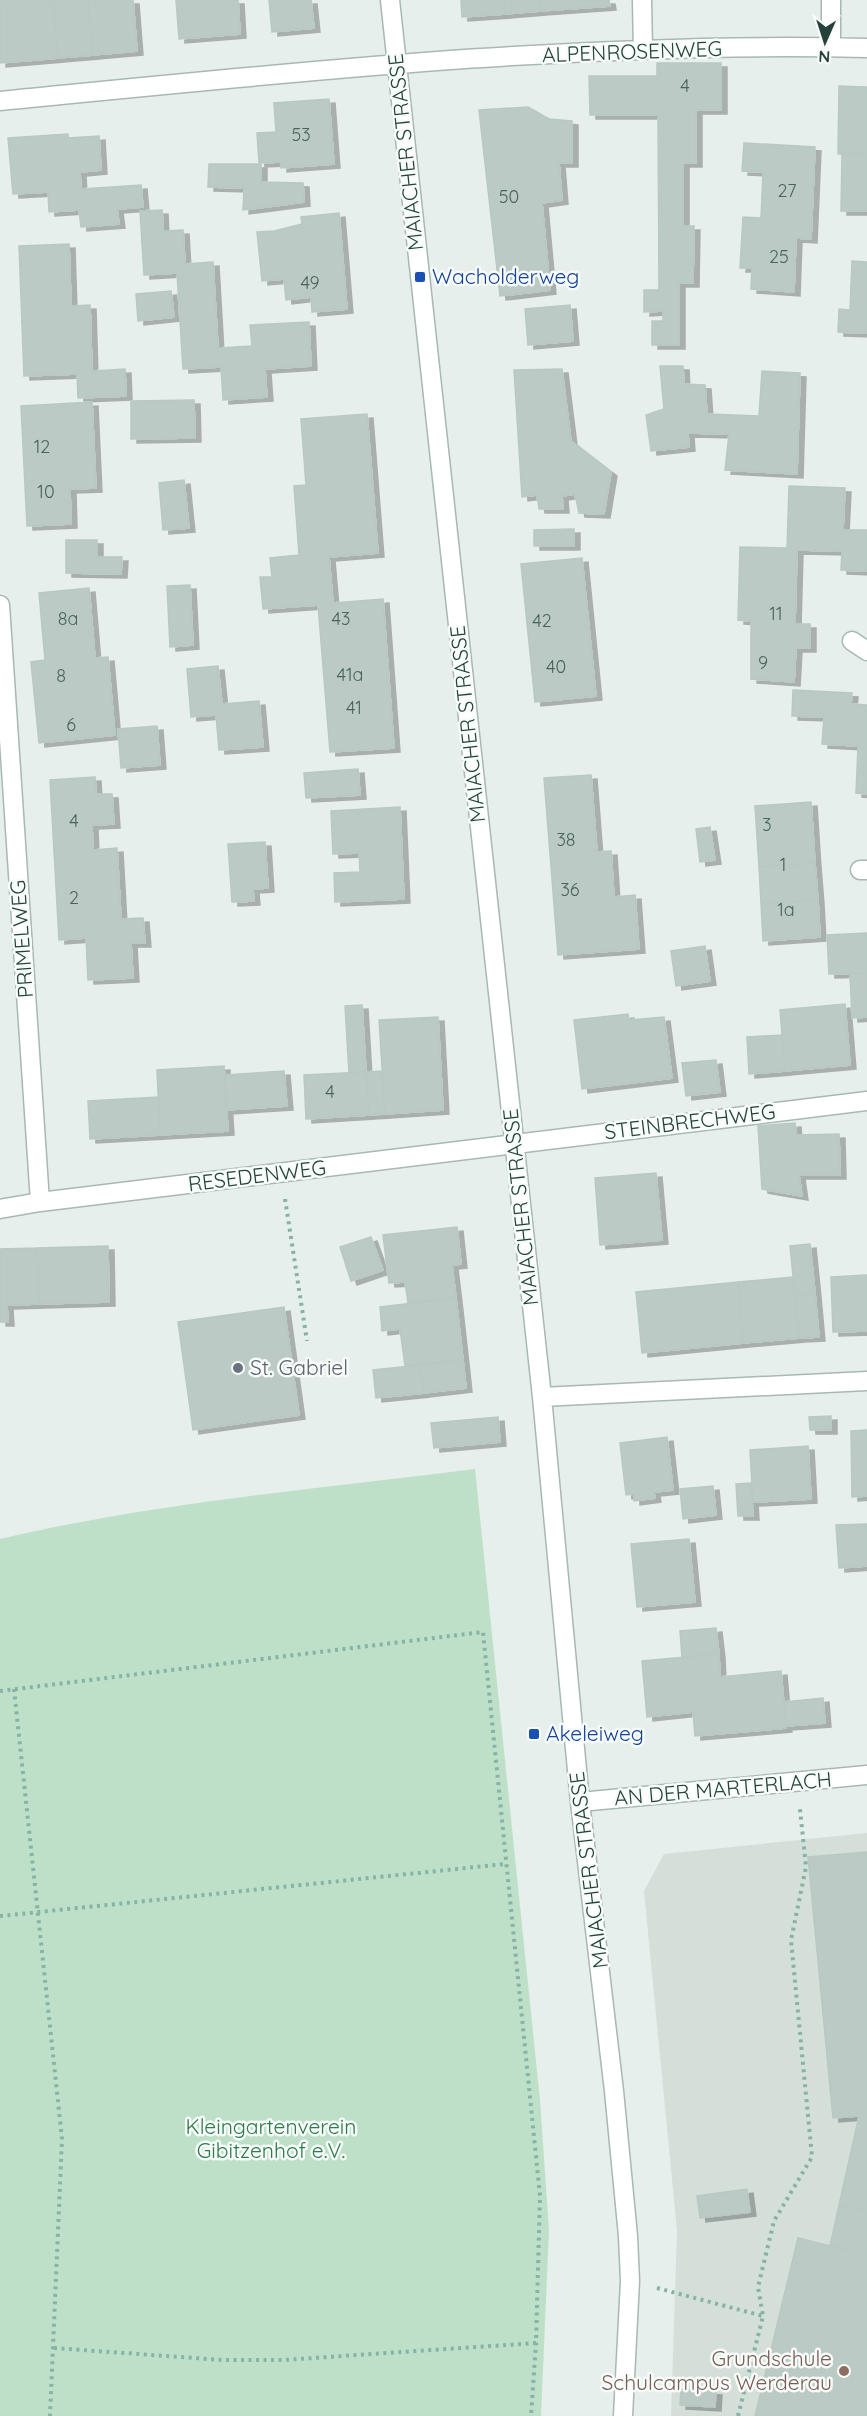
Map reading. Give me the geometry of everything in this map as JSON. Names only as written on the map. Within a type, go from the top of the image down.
[{"type":"street","name":"MAIACHER STRASSE","points":[[390,0],[542,1396],[580,1802],[614,2091],[628,2236],[630,2281],[623,2416]]},
{"type":"street","points":[[642,0],[643,50]]},
{"type":"street","points":[[831,0],[831,47]]},
{"type":"street","name":"ALPENROSENWEG","points":[[397,64],[552,53],[867,48]]},
{"type":"street","points":[[0,101],[397,64]]},
{"type":"street","name":"PRIMELWEG","points":[[0,605],[40,1202]]},
{"type":"street","name":"STEINBRECHWEG","points":[[514,1144],[867,1101]]},
{"type":"street","name":"RESEDENWEG","points":[[0,1209],[40,1202],[514,1144]]},
{"type":"street","points":[[542,1396],[867,1381]]},
{"type":"street","name":"AN DER MARTERLACH","points":[[580,1802],[867,1775]]},
{"type":"path","points":[[281,1173],[307,1341]]},
{"type":"path","points":[[0,1690],[483,1632],[540,2196],[537,2343],[531,2416]]},
{"type":"path","points":[[14,1689],[62,2139],[50,2416]]},
{"type":"path","points":[[738,2416],[763,2316],[758,2287],[774,2221],[812,2157],[791,1940],[806,1867],[797,1781]]},
{"type":"path","points":[[0,1916],[505,1864]]},
{"type":"path","points":[[630,2281],[763,2316]]},
{"type":"path","points":[[54,2348],[222,2360],[274,2360],[537,2343]]},
{"type":"shaded area","points":[[867,1833],[867,2416],[671,2416],[677,2231],[644,1891],[664,1854]]},
{"type":"green space","name":"Kleingartenverein Gibitzenhof e.V.","points":[[475,1469],[540,2100],[549,2230],[541,2416],[0,2416],[0,1539],[118,1515],[177,1506]]},
{"type":"building","points":[[0,0],[53,0],[58,58],[0,63]]},
{"type":"building","points":[[53,0],[88,0],[93,55],[58,58]]},
{"type":"building","points":[[88,0],[133,0],[137,51],[93,55]]},
{"type":"building","points":[[176,0],[238,0],[240,34],[179,39]]},
{"type":"building","points":[[269,0],[311,0],[314,28],[272,32]]},
{"type":"building","points":[[461,0],[504,0],[505,14],[462,17]]},
{"type":"building","points":[[504,0],[539,0],[540,11],[505,14]]},
{"type":"building","points":[[539,0],[609,0],[610,6],[540,11]]},
{"type":"building","points":[[657,63],[721,63],[721,110],[696,110],[696,163],[683,163],[683,226],[694,226],[693,283],[679,283],[679,345],[652,345],[652,321],[663,321],[663,311],[644,312],[644,290],[659,290],[658,115],[590,115],[589,76],[657,76]]},
{"type":"building","points":[[839,86],[867,87],[867,154],[838,154]]},
{"type":"building","points":[[329,99],[334,164],[281,168],[281,162],[259,163],[257,133],[276,132],[274,103]]},
{"type":"building","points":[[528,107],[549,119],[572,121],[572,163],[559,163],[562,200],[542,203],[550,290],[500,296],[479,110]]},
{"type":"building","points":[[68,134],[68,138],[99,136],[101,170],[80,172],[81,189],[141,185],[143,207],[117,209],[119,224],[81,227],[79,210],[49,212],[48,192],[13,194],[8,138]]},
{"type":"building","points":[[744,143],[815,147],[811,239],[796,238],[794,292],[751,289],[752,268],[740,268],[743,217],[761,218],[763,172],[742,171]]},
{"type":"building","points":[[842,153],[867,154],[867,211],[841,211]]},
{"type":"building","points":[[209,164],[261,164],[261,182],[303,183],[304,202],[243,210],[244,188],[208,187]]},
{"type":"building","points":[[162,210],[163,231],[183,230],[185,264],[213,262],[218,348],[252,346],[250,325],[309,322],[311,366],[265,369],[267,397],[223,400],[221,367],[183,369],[177,273],[144,275],[140,211]]},
{"type":"building","points":[[339,213],[347,309],[312,312],[311,297],[286,300],[284,279],[262,281],[257,232],[274,231],[302,224],[301,217]]},
{"type":"building","points":[[69,244],[71,306],[90,305],[92,371],[125,369],[126,396],[78,398],[77,374],[24,376],[19,246]]},
{"type":"building","points":[[852,261],[867,262],[867,333],[838,332],[839,309],[850,310]]},
{"type":"building","points":[[171,291],[174,317],[138,321],[136,294]]},
{"type":"building","points":[[570,305],[573,341],[528,345],[525,309]]},
{"type":"building","points":[[660,366],[683,366],[684,384],[705,385],[707,414],[759,416],[762,371],[800,373],[797,474],[725,470],[729,434],[688,433],[689,447],[651,451],[646,415],[664,409]]},
{"type":"building","points":[[562,369],[571,441],[611,472],[604,514],[579,513],[575,494],[562,496],[563,509],[539,509],[537,495],[522,497],[514,370]]},
{"type":"building","points":[[194,400],[195,438],[131,439],[131,401]]},
{"type":"building","points":[[92,402],[96,488],[70,489],[71,524],[27,526],[21,406]]},
{"type":"building","points":[[367,414],[378,553],[329,557],[333,603],[383,599],[394,748],[330,752],[318,605],[263,609],[260,577],[272,577],[270,558],[299,555],[294,486],[306,485],[301,419]]},
{"type":"building","points":[[184,480],[189,528],[163,530],[159,483]]},
{"type":"building","points":[[789,486],[845,488],[843,530],[867,530],[867,571],[841,570],[842,551],[797,550],[795,624],[810,624],[810,648],[796,648],[794,682],[751,679],[751,621],[738,620],[740,547],[787,548]]},
{"type":"building","points":[[574,529],[574,546],[534,546],[534,530]]},
{"type":"building","points":[[66,540],[97,540],[97,557],[122,557],[121,574],[66,573]]},
{"type":"building","points":[[582,558],[596,696],[535,702],[521,564]]},
{"type":"building","points":[[190,585],[193,645],[170,647],[167,586]]},
{"type":"building","points":[[89,588],[95,658],[108,657],[115,735],[39,743],[31,662],[45,660],[39,593]]},
{"type":"building","points":[[218,666],[222,704],[259,701],[263,747],[219,750],[216,715],[191,717],[187,669]]},
{"type":"building","points":[[793,690],[852,693],[851,704],[867,705],[867,794],[856,793],[858,746],[822,744],[824,717],[792,716]]},
{"type":"building","points":[[157,726],[160,765],[121,768],[118,729]]},
{"type":"building","points":[[358,769],[360,795],[306,798],[304,773]]},
{"type":"building","points":[[591,775],[597,852],[611,851],[614,897],[635,895],[639,949],[558,955],[544,778]]},
{"type":"building","points":[[95,777],[96,794],[112,794],[114,824],[92,825],[93,850],[117,848],[121,919],[143,918],[145,943],[131,943],[133,978],[88,980],[86,938],[59,940],[50,780]]},
{"type":"building","points":[[811,802],[815,863],[759,867],[755,806]]},
{"type":"building","points":[[400,807],[404,899],[335,902],[334,873],[360,872],[359,853],[333,854],[331,811]]},
{"type":"building","points":[[710,827],[715,860],[700,862],[696,829]]},
{"type":"building","points":[[265,842],[268,888],[253,889],[254,901],[232,902],[228,844]]},
{"type":"building","points":[[815,863],[818,900],[761,903],[759,867]]},
{"type":"building","points":[[818,900],[820,937],[763,941],[761,903]]},
{"type":"building","points":[[867,933],[867,973],[829,974],[827,935]]},
{"type":"building","points":[[705,946],[710,981],[676,986],[671,951]]},
{"type":"building","points":[[867,973],[867,1017],[852,1018],[850,974]]},
{"type":"building","points":[[845,1004],[850,1065],[785,1071],[780,1010]]},
{"type":"building","points":[[362,1005],[366,1072],[349,1073],[345,1006]]},
{"type":"building","points":[[628,1014],[629,1020],[664,1017],[672,1078],[582,1089],[574,1020]]},
{"type":"building","points":[[438,1017],[443,1110],[385,1114],[379,1020]]},
{"type":"building","points":[[782,1035],[785,1071],[749,1074],[747,1037]]},
{"type":"building","points":[[716,1060],[720,1092],[686,1096],[682,1063]]},
{"type":"building","points":[[224,1066],[228,1131],[160,1135],[157,1070]]},
{"type":"building","points":[[284,1071],[287,1106],[226,1110],[225,1075]]},
{"type":"building","points":[[382,1071],[385,1114],[369,1115],[366,1072]]},
{"type":"building","points":[[366,1072],[369,1115],[306,1119],[304,1075]]},
{"type":"building","points":[[158,1097],[160,1135],[90,1139],[88,1101]]},
{"type":"building","points":[[795,1123],[796,1135],[839,1134],[840,1175],[799,1175],[802,1196],[762,1189],[758,1126]]},
{"type":"building","points":[[656,1173],[662,1240],[600,1245],[595,1178]]},
{"type":"building","points":[[457,1227],[461,1264],[452,1265],[456,1298],[408,1303],[405,1282],[389,1283],[383,1235]]},
{"type":"building","points":[[371,1237],[383,1270],[351,1281],[340,1247]]},
{"type":"building","points":[[810,1244],[815,1293],[795,1295],[790,1246]]},
{"type":"building","points":[[108,1246],[109,1302],[39,1304],[37,1248]]},
{"type":"building","points":[[37,1248],[39,1304],[7,1305],[8,1322],[0,1322],[0,1249]]},
{"type":"building","points":[[867,1275],[867,1331],[833,1332],[831,1277]]},
{"type":"building","points":[[793,1277],[799,1338],[743,1343],[738,1282]]},
{"type":"building","points":[[738,1282],[743,1343],[642,1353],[636,1292]]},
{"type":"building","points":[[815,1293],[819,1337],[799,1338],[795,1295]]},
{"type":"building","points":[[456,1298],[463,1360],[405,1366],[400,1329],[382,1331],[380,1307]]},
{"type":"building","name":"St. Gabriel","points":[[284,1307],[299,1415],[193,1430],[178,1322]]},
{"type":"building","points":[[463,1360],[466,1388],[424,1393],[420,1365]]},
{"type":"building","points":[[420,1365],[424,1393],[376,1398],[373,1370]]},
{"type":"building","points":[[831,1416],[831,1430],[810,1430],[809,1417]]},
{"type":"building","points":[[498,1417],[500,1442],[434,1448],[431,1423]]},
{"type":"building","points":[[867,1430],[867,1496],[852,1497],[851,1431]]},
{"type":"building","points":[[667,1437],[673,1490],[654,1492],[655,1498],[634,1501],[634,1494],[626,1495],[620,1443]]},
{"type":"building","points":[[808,1446],[811,1499],[753,1502],[750,1450]]},
{"type":"building","points":[[751,1483],[753,1516],[738,1516],[736,1484]]},
{"type":"building","points":[[713,1486],[716,1515],[683,1519],[680,1489]]},
{"type":"building","points":[[867,1524],[867,1566],[839,1568],[836,1525]]},
{"type":"building","points":[[689,1539],[695,1602],[637,1607],[631,1544]]},
{"type":"building","points":[[716,1628],[719,1654],[682,1658],[680,1631]]},
{"type":"building","points":[[719,1654],[720,1677],[781,1671],[786,1728],[695,1736],[693,1712],[647,1717],[642,1661]]},
{"type":"building","points":[[823,1698],[825,1723],[786,1726],[784,1702]]},
{"type":"building","points":[[867,1852],[867,2211],[839,2205],[859,2116],[833,2118],[808,1857]]},
{"type":"building","points":[[747,2189],[750,2212],[700,2218],[697,2196]]},
{"type":"building","points":[[839,2205],[867,2211],[867,2255],[830,2246]]},
{"type":"building","points":[[798,2238],[867,2255],[867,2416],[755,2416]]},
{"type":"building","points":[[681,2389],[716,2391],[715,2407],[680,2405]]},
{"type":"place","name":"Wacholderweg","points":[[420,277]]},
{"type":"place","name":"St. Gabriel","points":[[238,1368]]},
{"type":"place","name":"Akeleiweg","points":[[534,1734]]},
{"type":"place","name":"Grundschule Schulcampus Werderau","points":[[844,2371]]}]
